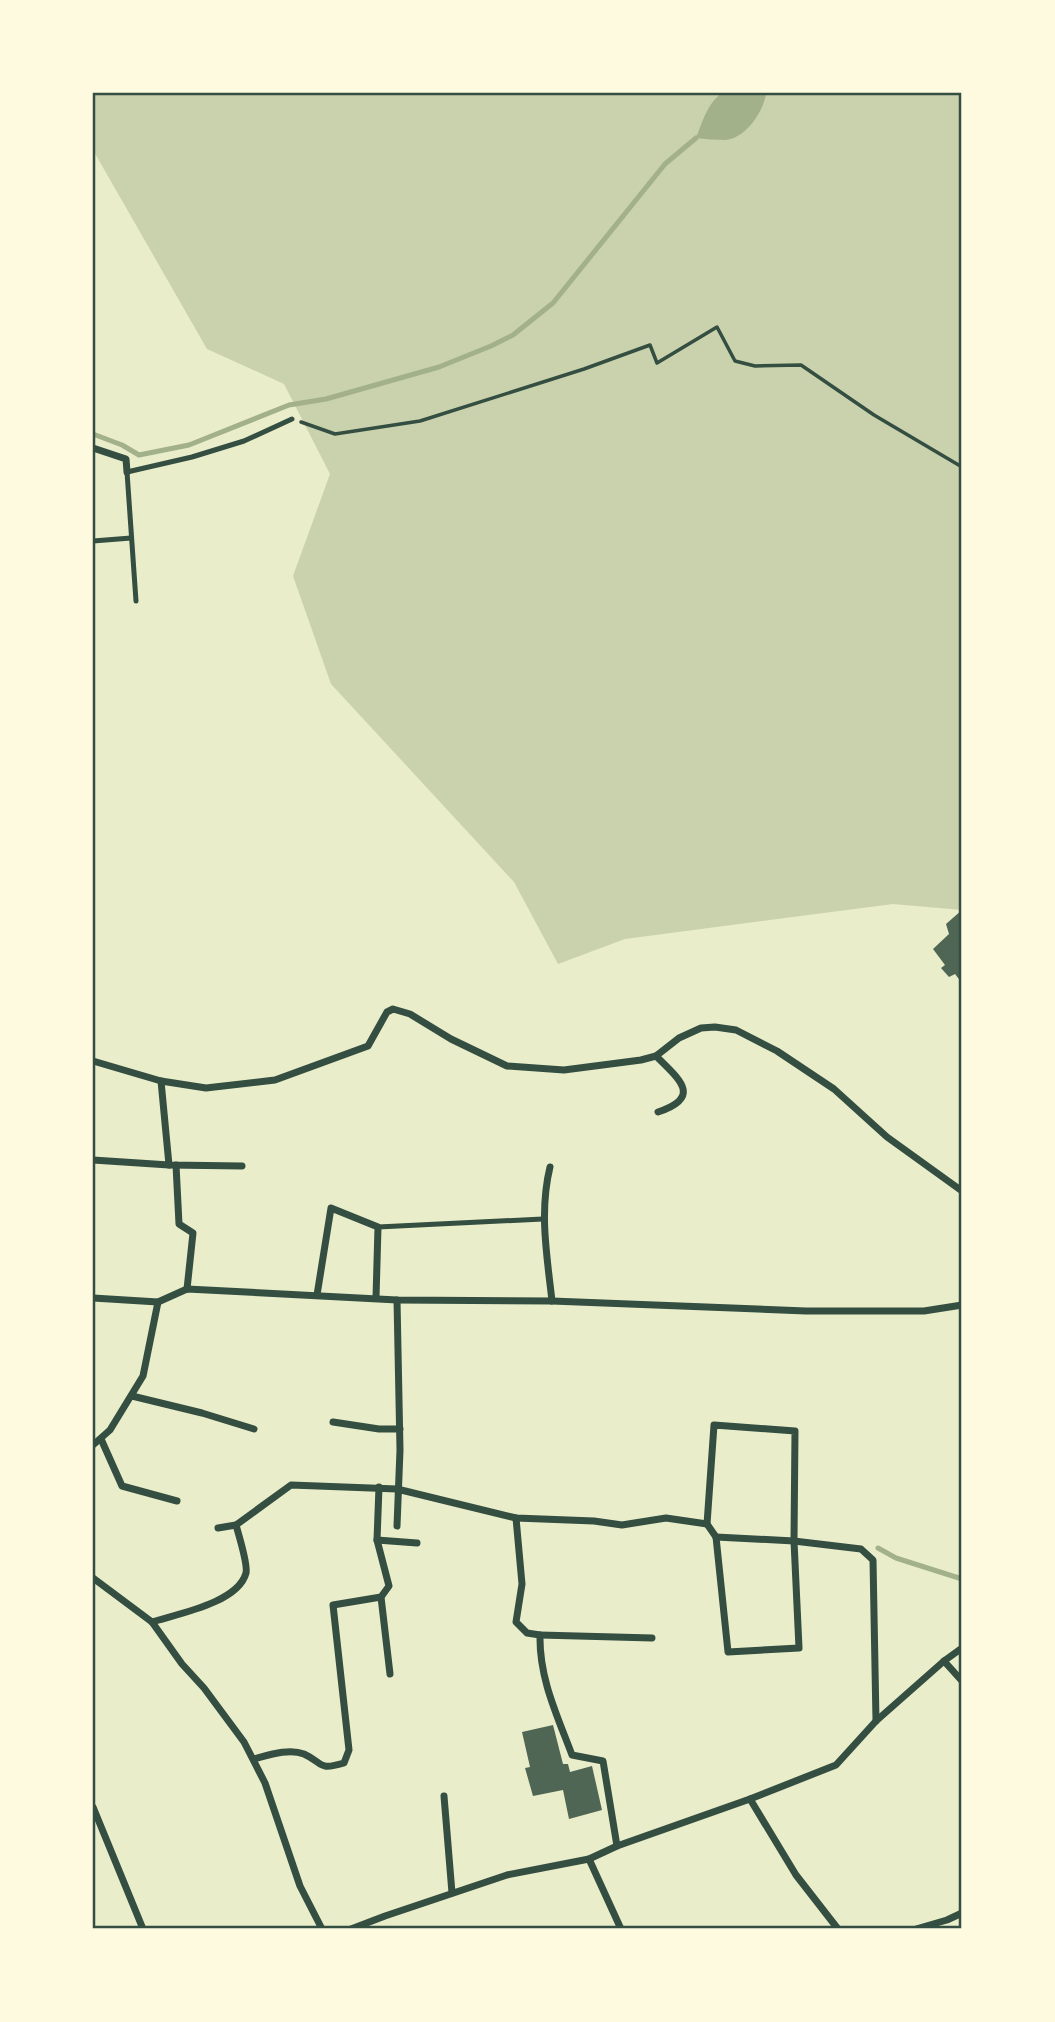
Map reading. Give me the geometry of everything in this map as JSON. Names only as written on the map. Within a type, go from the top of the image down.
[{"type":"street","points":[[93,447],[126,459],[127,472]]},
{"type":"street","points":[[93,1061],[161,1081],[206,1088],[275,1080],[368,1046],[387,1012],[393,1009],[410,1014],[451,1039],[507,1066],[564,1070],[656,1056],[680,1038],[701,1028],[736,1030],[777,1051],[834,1089],[887,1137],[962,1191]]},
{"type":"street","points":[[656,1056],[680,1081],[684,1092],[677,1106],[658,1112]]},
{"type":"street","points":[[161,1081],[179,1224],[193,1233],[187,1289]]},
{"type":"street","points":[[93,1160],[242,1166]]},
{"type":"street","points":[[550,1167],[545,1188],[543,1219],[552,1301]]},
{"type":"street","points":[[317,1295],[331,1208],[378,1227],[376,1298]]},
{"type":"street","points":[[93,1298],[158,1302],[187,1289],[397,1300],[552,1301],[806,1311],[924,1311],[962,1305]]},
{"type":"street","points":[[397,1300],[400,1429],[397,1526]]},
{"type":"street","points":[[93,1445],[110,1430],[143,1376],[158,1302]]},
{"type":"street","points":[[132,1396],[254,1429]]},
{"type":"street","points":[[333,1422],[379,1429],[400,1429]]},
{"type":"street","points":[[218,1528],[236,1525],[291,1485],[397,1489],[516,1518],[594,1521],[622,1525],[666,1518],[706,1524],[716,1536],[728,1652],[799,1647],[794,1541],[795,1431],[714,1425],[706,1524]]},
{"type":"street","points":[[101,1438],[122,1486],[177,1501]]},
{"type":"street","points":[[379,1487],[377,1540],[388,1586],[381,1597],[390,1674]]},
{"type":"street","points":[[516,1518],[522,1584],[516,1622],[527,1633],[652,1638]]},
{"type":"street","points":[[152,1622],[217,1602],[241,1583],[247,1571],[236,1525]]},
{"type":"street","points":[[716,1536],[861,1549],[873,1560],[876,1721]]},
{"type":"street","points":[[377,1540],[417,1543]]},
{"type":"street","points":[[94,1581],[152,1622],[182,1664],[204,1688],[254,1759],[276,1811],[300,1886],[322,1929]]},
{"type":"street","points":[[254,1759],[284,1752],[303,1754],[318,1765],[332,1767],[344,1763],[349,1750],[333,1605],[381,1597]]},
{"type":"street","points":[[540,1635],[539,1657],[545,1683],[572,1755],[603,1761],[617,1846]]},
{"type":"street","points":[[351,1929],[507,1875],[589,1859],[617,1846],[751,1799],[836,1765],[876,1721],[962,1648]]},
{"type":"street","points":[[944,1661],[962,1681]]},
{"type":"street","points":[[444,1796],[452,1894]]},
{"type":"street","points":[[751,1799],[796,1875],[838,1929]]},
{"type":"street","points":[[93,1807],[143,1929]]},
{"type":"street","points":[[589,1859],[621,1929]]},
{"type":"street","points":[[916,1929],[962,1913]]},
{"type":"lane","points":[[136,601],[127,472],[192,457],[244,441],[292,419]]},
{"type":"lane","points":[[93,541],[131,538]]},
{"type":"lane","points":[[378,1227],[543,1219]]},
{"type":"path","points":[[292,419],[335,434],[420,421],[650,345],[657,363],[717,327],[735,361],[755,366],[800,365],[874,415],[962,467]]},
{"type":"shaded area","points":[[93,93],[962,93],[962,910],[893,904],[625,939],[558,964],[514,882],[331,684],[293,576],[330,474],[284,384],[207,349],[93,150]]},
{"type":"shaded area","points":[[722,93],[766,95],[757,117],[740,135],[725,140],[696,138],[709,107]]},
{"type":"building","points":[[962,910],[962,983],[955,974],[949,977],[941,968],[945,965],[933,949],[949,934],[946,924]]},
{"type":"building","points":[[553,1725],[563,1764],[568,1764],[570,1772],[592,1766],[602,1810],[569,1819],[563,1790],[533,1796],[525,1768],[530,1767],[522,1732]]},
{"type":"waterway","points":[[93,434],[139,455],[189,445],[289,405],[326,399],[439,367],[491,346],[513,335],[553,303],[665,164],[696,138]]},
{"type":"waterway","points":[[878,1548],[896,1558],[962,1579]]}]
